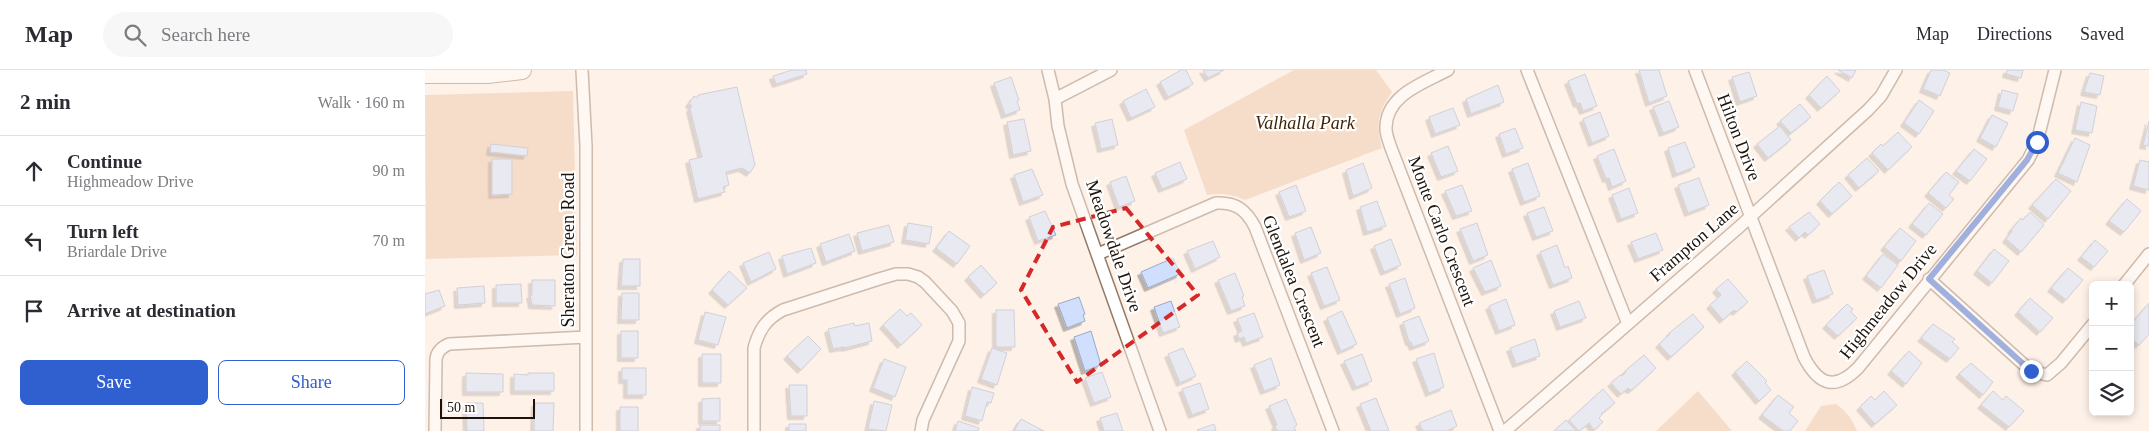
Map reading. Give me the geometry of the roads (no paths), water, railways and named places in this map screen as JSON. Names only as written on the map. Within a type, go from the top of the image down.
[{"type":"main road","points":[[425,74],[522,70]]},
{"type":"street","name":"Sheraton Green Road","points":[[582,70],[586,146],[586,431]]},
{"type":"street","name":"Meadowdale Drive","points":[[1048,70],[1055,99],[1058,126],[1072,184],[1160,431]]},
{"type":"street","points":[[1055,99],[1111,70]]},
{"type":"street","name":"Monte Carlo Crescent","points":[[1448,70],[1397,100],[1387,115],[1386,130],[1391,148],[1500,431]]},
{"type":"street","points":[[1527,70],[1628,324]]},
{"type":"street","name":"Hilton Drive","points":[[1695,70],[1750,217]]},
{"type":"street","name":"Frampton Lane","points":[[1505,431],[1750,217],[1868,110],[1881,96],[1896,70]]},
{"type":"street","name":"Highmeadow Drive","points":[[1750,217],[1803,357],[1812,372],[1821,381],[1835,382],[1847,378],[2027,160],[2040,133],[2055,70]]},
{"type":"street","name":"Glendalea Crescent","points":[[1098,254],[1216,203],[1225,202],[1241,208],[1248,214],[1255,227],[1333,431]]},
{"type":"street","points":[[2127,281],[2149,254]]},
{"type":"street","points":[[754,431],[754,348],[757,335],[765,323],[783,310],[896,274],[908,274],[918,277],[925,282],[952,311],[957,318],[960,329],[959,341],[923,420],[921,431]]},
{"type":"street","points":[[1929,279],[2031,371],[2047,376],[2061,363],[2091,326]]},
{"type":"street","points":[[435,431],[436,359],[437,353],[442,347],[449,344],[586,337]]},
{"type":"park label","name":"Valhalla Park","points":[[1305,123]]}]
